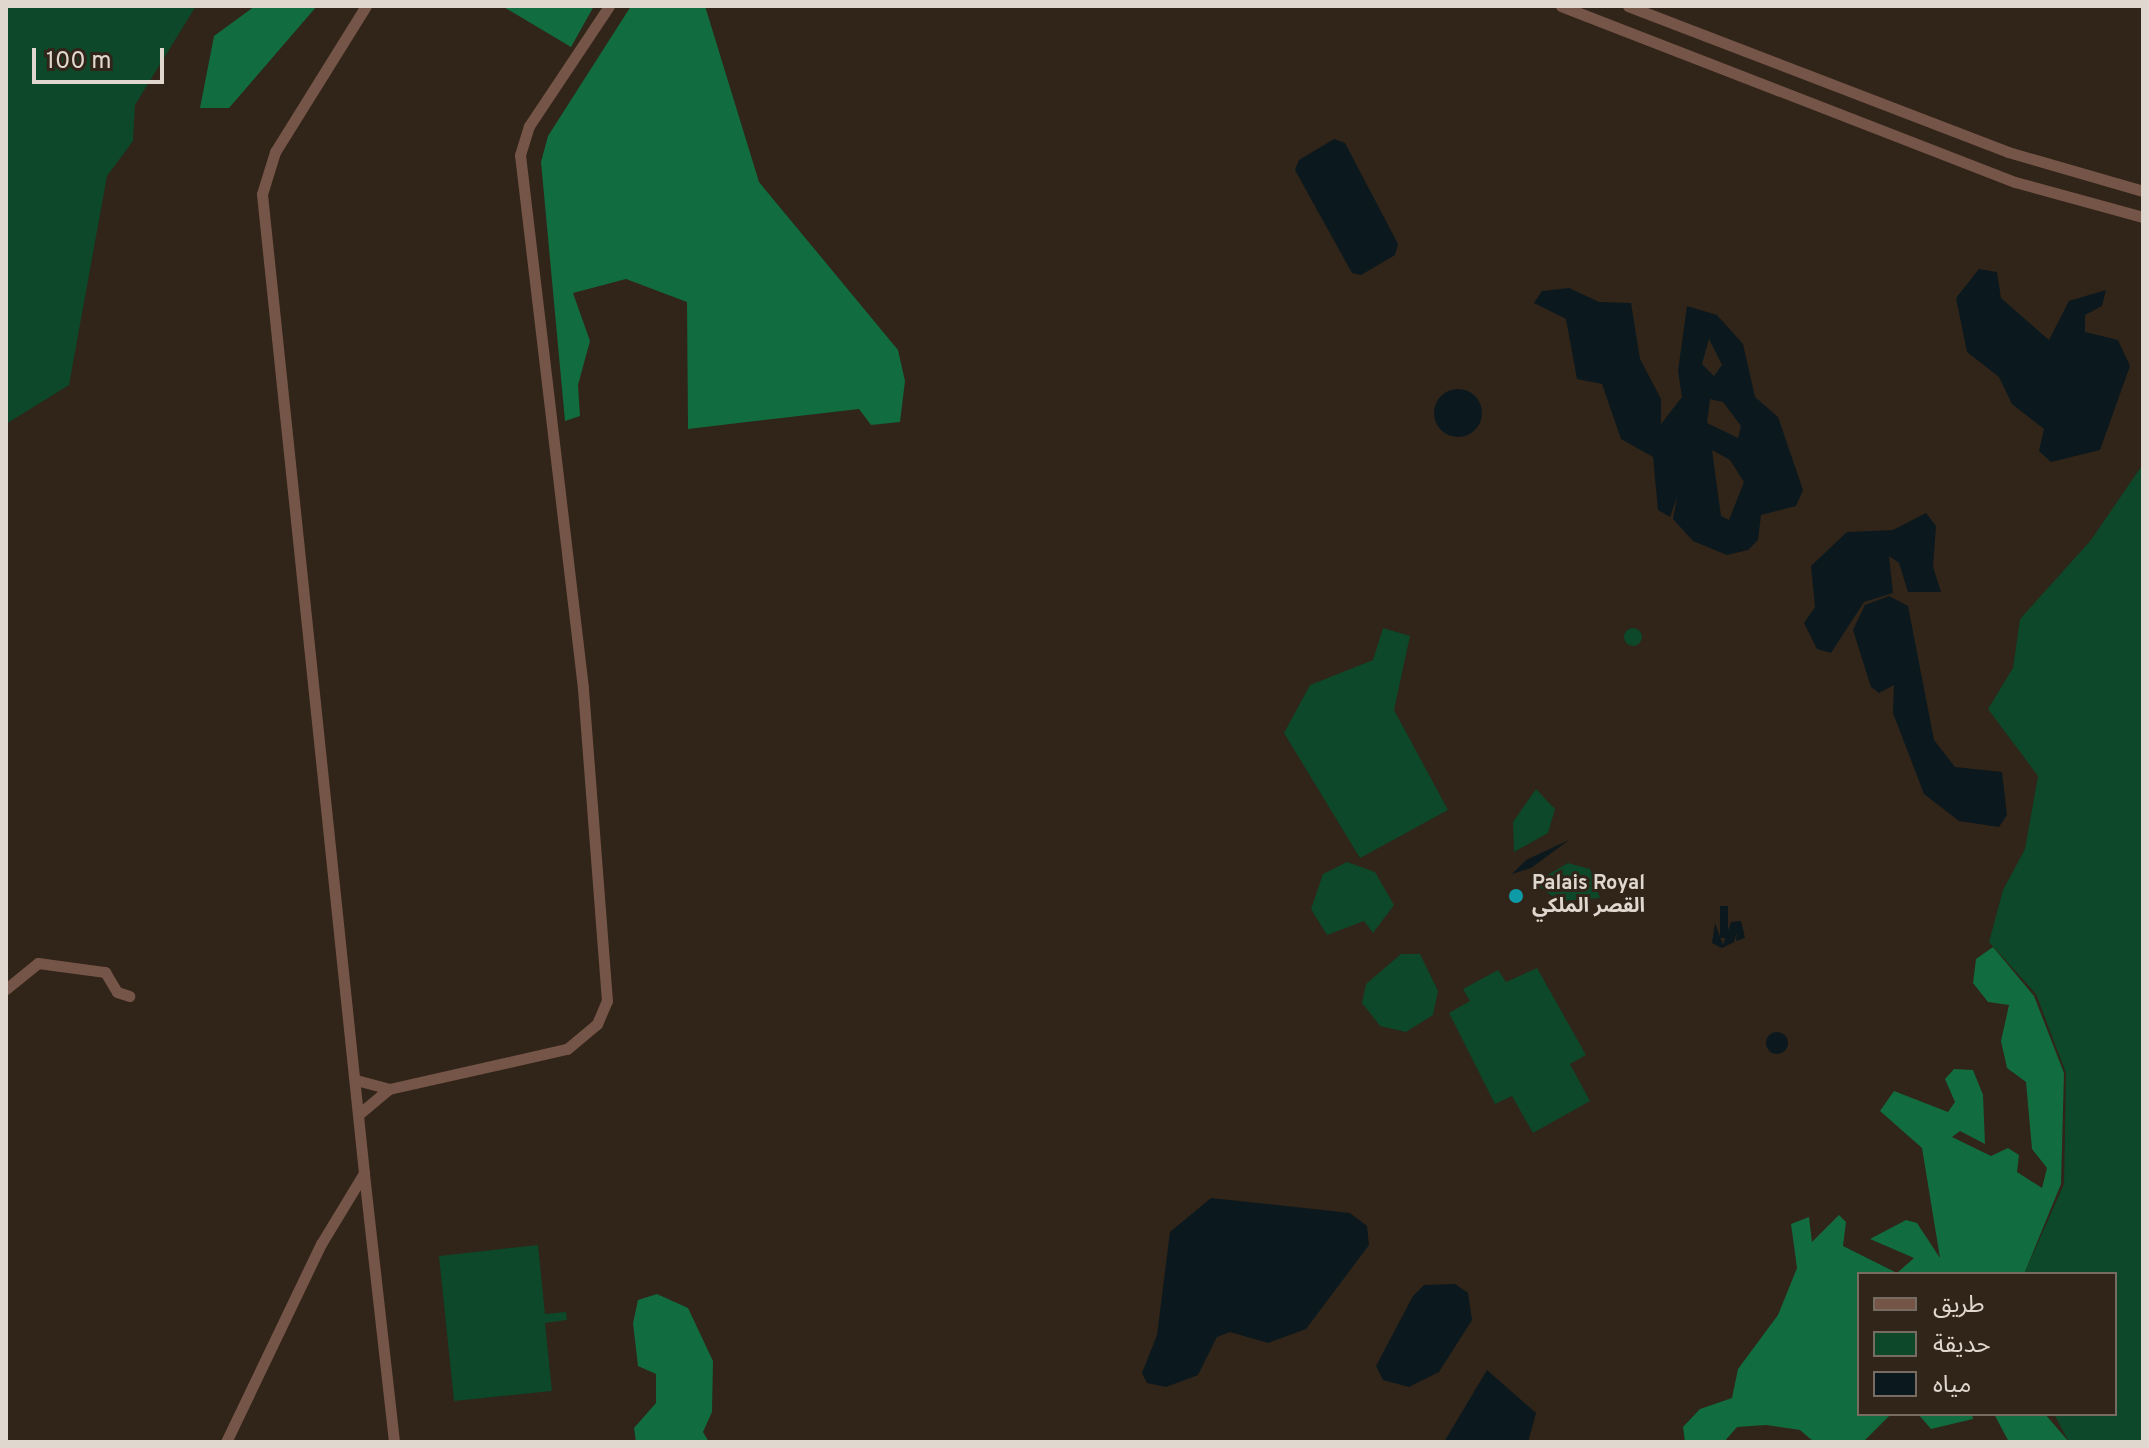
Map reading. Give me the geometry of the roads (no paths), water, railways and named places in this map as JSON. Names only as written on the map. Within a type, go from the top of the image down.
[{"type":"street","points":[[366,6],[275,152],[262,194],[394,1442]]},
{"type":"street","points":[[359,1114],[389,1089],[567,1049],[597,1024],[607,1001],[580,659],[520,155],[529,126],[609,6]]},
{"type":"street","points":[[1561,6],[2015,182],[2143,217]]},
{"type":"street","points":[[1628,6],[2008,152],[2143,191]]},
{"type":"street","points":[[6,989],[38,963],[105,972],[117,992],[129,996]]},
{"type":"street","points":[[356,1080],[389,1089]]},
{"type":"street","points":[[226,1442],[321,1244],[364,1173]]},
{"type":"water","points":[[1334,139],[1345,143],[1398,244],[1395,255],[1361,275],[1352,273],[1295,170],[1299,160]]},
{"type":"water","points":[[1979,269],[1997,272],[2001,298],[2049,340],[2069,301],[2106,290],[2102,306],[2085,315],[2085,332],[2118,340],[2130,366],[2100,450],[2051,462],[2039,451],[2044,429],[2012,404],[1999,377],[1967,352],[1956,298]]},
{"type":"water","points":[[1569,288],[1599,302],[1631,303],[1640,359],[1661,399],[1661,424],[1682,397],[1678,371],[1687,306],[1717,315],[1743,344],[1755,397],[1778,417],[1803,490],[1796,506],[1761,515],[1758,540],[1748,550],[1727,555],[1693,541],[1673,519],[1677,497],[1670,517],[1658,510],[1653,457],[1621,439],[1602,384],[1577,379],[1566,319],[1534,303],[1542,291]],"holes":[[[1709,339],[1722,365],[1714,376],[1702,364]],[[1710,399],[1723,402],[1741,426],[1738,438],[1707,423]],[[1712,450],[1730,460],[1744,482],[1729,520],[1721,516]]]},
{"type":"water","points":[[1458,389],[1475,396],[1482,413],[1475,430],[1458,437],[1441,430],[1434,413],[1441,396]]},
{"type":"water","points":[[1926,513],[1936,526],[1933,567],[1941,592],[1908,592],[1899,563],[1889,556],[1893,593],[1864,602],[1831,653],[1817,649],[1804,623],[1815,607],[1811,566],[1847,532],[1893,530]]},
{"type":"water","points":[[1889,596],[1908,606],[1934,740],[1955,767],[2002,772],[2007,815],[1999,827],[1959,821],[1924,794],[1893,713],[1894,685],[1879,693],[1871,687],[1853,630],[1865,605]]},
{"type":"water","points":[[1569,840],[1531,868],[1512,874],[1526,860]]},
{"type":"water","points":[[1720,906],[1728,906],[1728,938],[1720,938]]},
{"type":"water","points":[[1741,921],[1745,938],[1736,941],[1737,932],[1734,942],[1722,948],[1712,943],[1715,923],[1723,945],[1731,922]]},
{"type":"water","points":[[1773,1032],[1781,1032],[1788,1043],[1781,1054],[1773,1054],[1766,1047],[1766,1039]]},
{"type":"water","points":[[1211,1198],[1350,1213],[1367,1226],[1369,1245],[1306,1329],[1268,1343],[1230,1332],[1217,1337],[1198,1375],[1166,1387],[1147,1383],[1142,1373],[1157,1335],[1170,1232]]},
{"type":"water","points":[[1455,1284],[1468,1293],[1472,1320],[1439,1372],[1409,1387],[1383,1380],[1376,1366],[1413,1296],[1424,1285]]},
{"type":"water","points":[[1487,1370],[1536,1413],[1528,1442],[1444,1442]]},
{"type":"place","name":"Palais Royal القصر الملكي","points":[[1516,896]]}]
